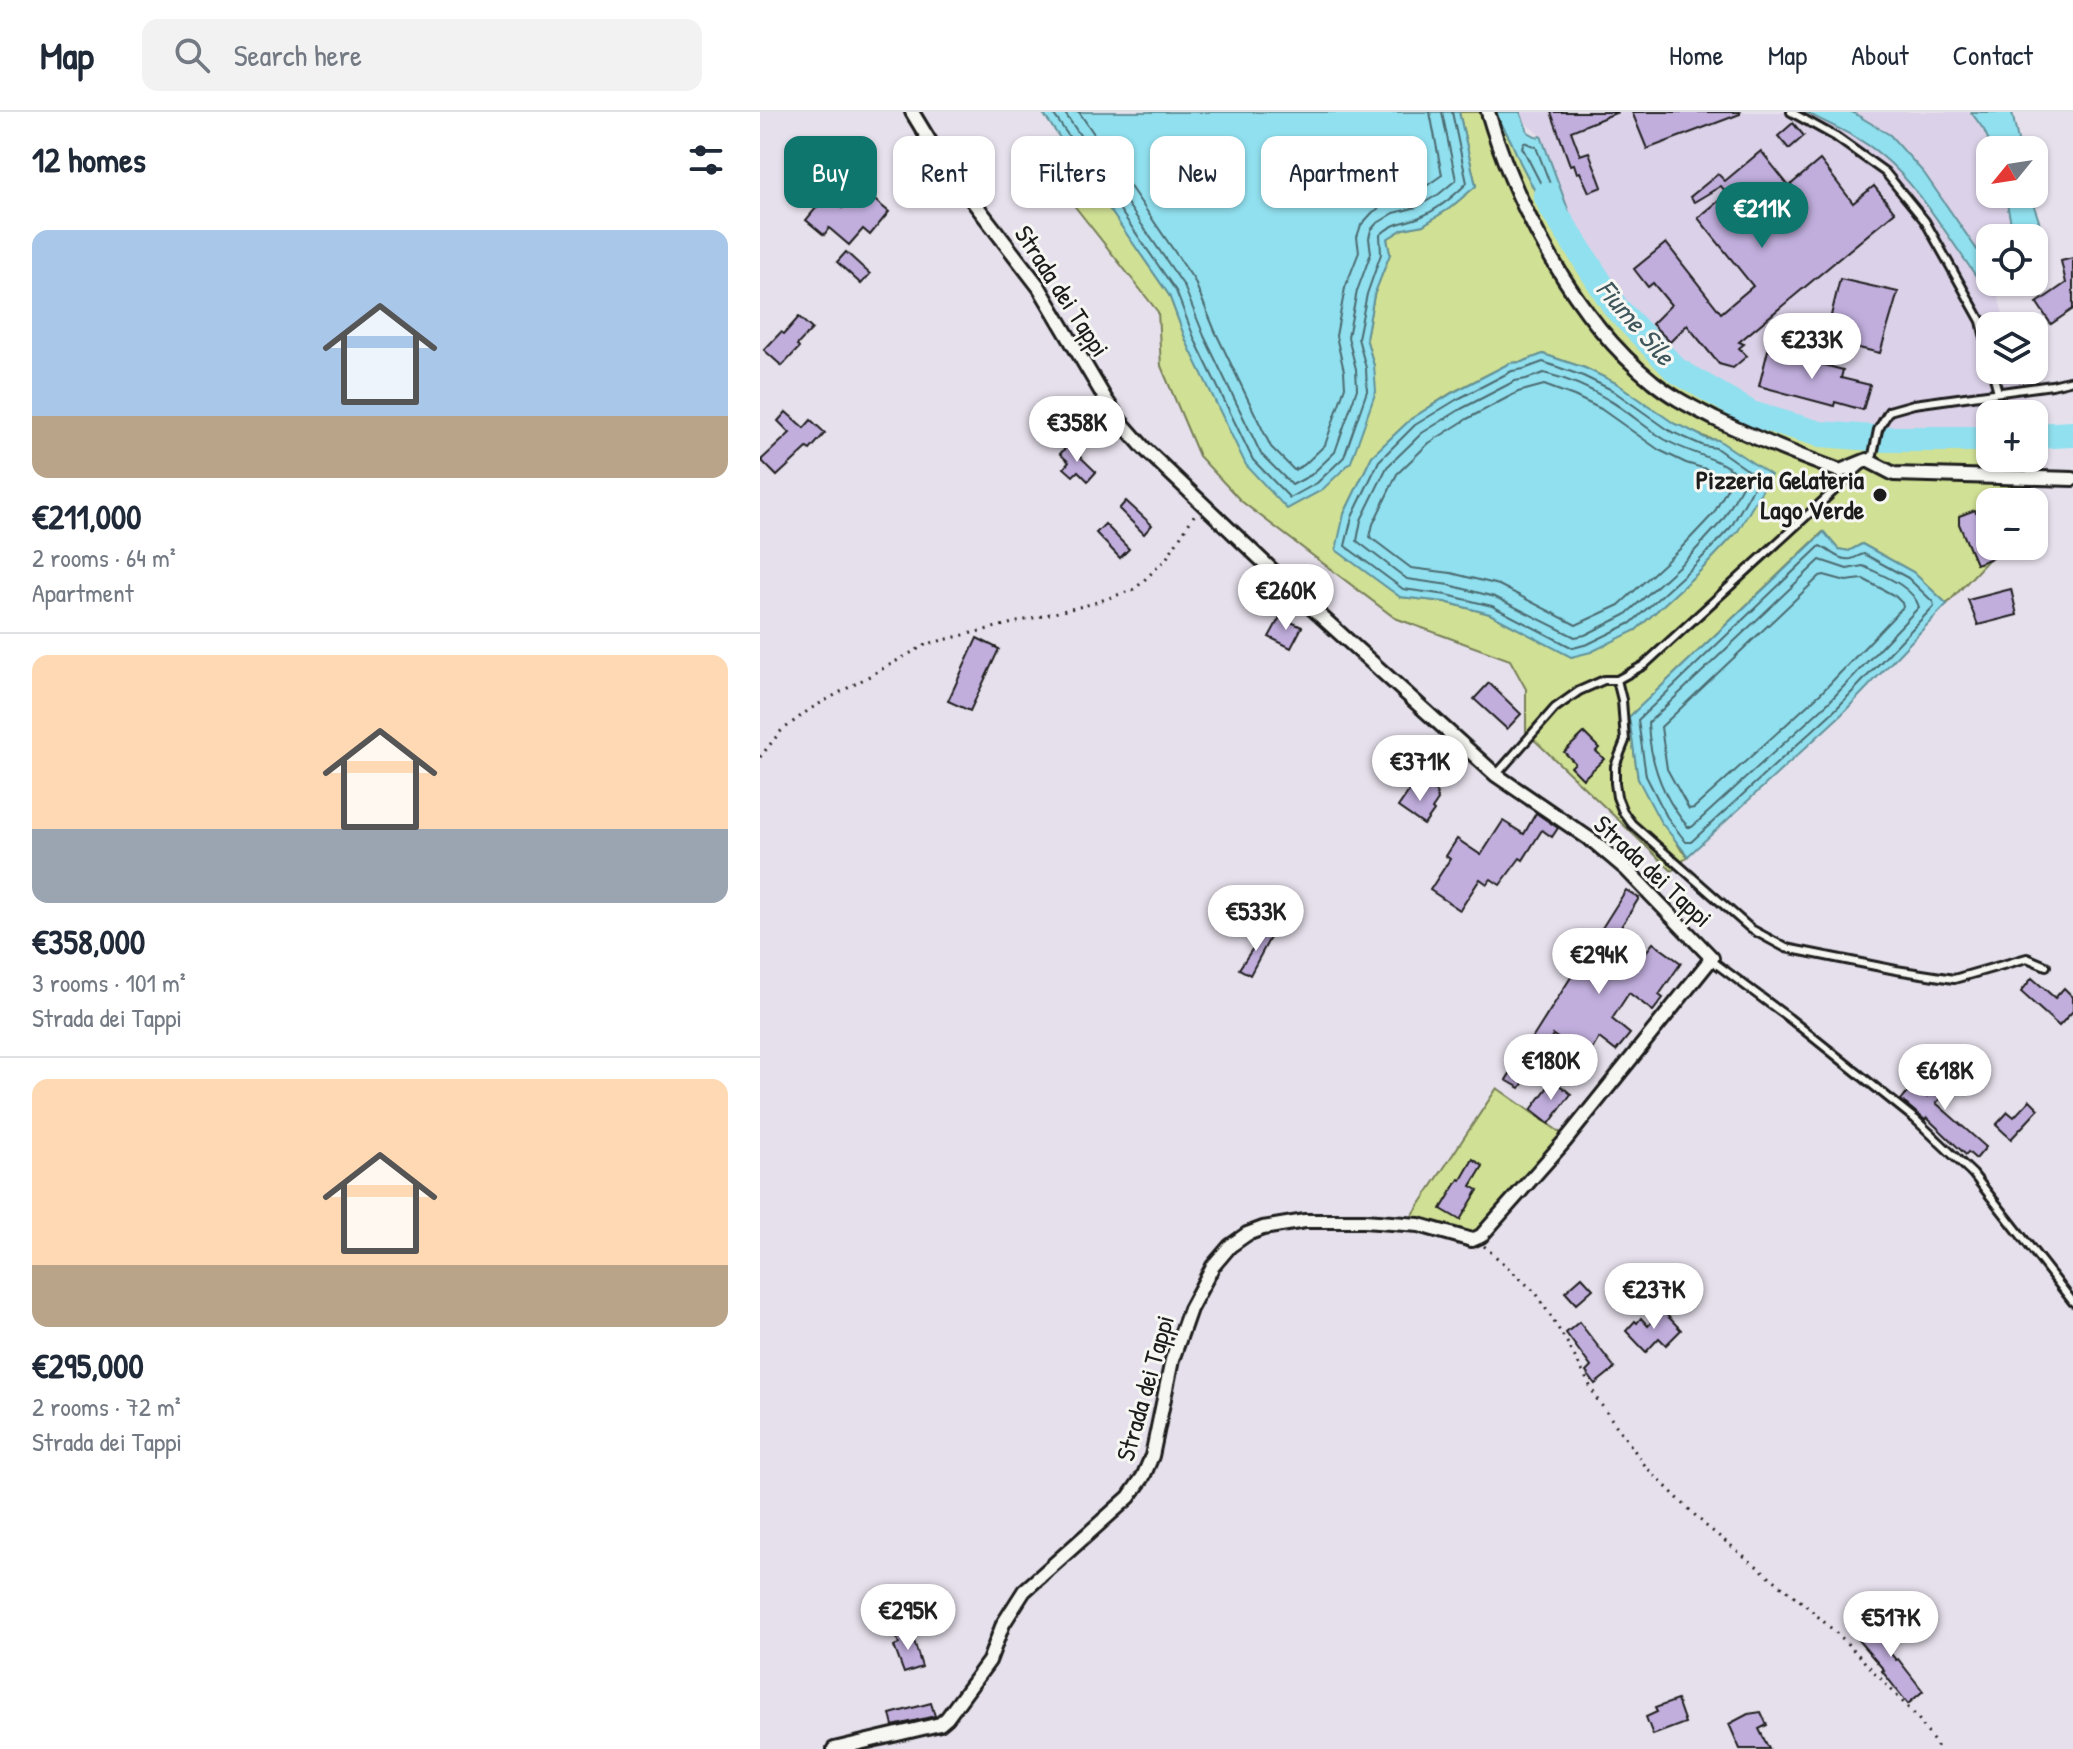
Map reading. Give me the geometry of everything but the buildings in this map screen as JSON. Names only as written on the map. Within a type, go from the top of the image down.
[{"type":"street","name":"Strada dei Tappi","points":[[834,1749],[940,1724],[989,1661],[1003,1624],[1024,1591],[1129,1497],[1143,1477],[1152,1456],[1172,1360],[1190,1309],[1213,1266],[1230,1246],[1263,1228],[1305,1221],[1419,1225],[1477,1239],[1564,1142],[1712,956],[1627,870],[1594,842],[1496,775],[1313,609],[1144,448],[1106,400],[1039,287],[932,145],[912,112]]},
{"type":"street","points":[[1488,112],[1522,198],[1561,274],[1595,323],[1636,367],[1674,397],[1744,433],[1840,471],[1867,460],[1894,474],[2073,479]]},
{"type":"lane","points":[[1791,112],[1836,137],[1885,172],[1925,221],[1976,312]]},
{"type":"lane","points":[[1496,775],[1555,708],[1579,691],[1604,680],[1617,680],[1644,665],[1873,455],[1878,430],[1889,411],[2073,380]]},
{"type":"lane","points":[[1996,384],[1998,392]]},
{"type":"lane","points":[[1617,680],[1625,741],[1615,766],[1615,783],[1623,812],[1632,824],[1751,929],[1786,948],[1954,979],[2027,958],[2046,966]]},
{"type":"lane","points":[[1711,960],[1915,1119],[1973,1174],[2073,1302]]},
{"type":"path","points":[[760,757],[780,732],[810,709],[927,644],[1091,604],[1135,589],[1166,559],[1202,505]]},
{"type":"path","points":[[1477,1239],[1536,1293],[1597,1399],[1647,1468],[1705,1525],[1843,1639],[1917,1717],[1939,1749]]},
{"type":"shaded area","points":[[1520,112],[1806,112],[1861,140],[1900,172],[1976,276],[1976,296],[1998,296],[2002,312],[1976,312],[1976,384],[2022,384],[2026,400],[1976,400],[1976,433],[1940,436],[1813,428],[1752,412],[1725,401],[1669,368],[1603,302],[1576,263],[1559,228],[1559,186],[1541,136],[1522,120]]},
{"type":"shaded area","points":[[1852,112],[1971,112],[1987,136],[1976,136],[1976,208],[2008,208],[2011,224],[1976,224],[1976,247],[1907,152],[1890,135]]},
{"type":"green space","points":[[1459,112],[1495,112],[1555,232],[1592,289],[1633,336],[1678,376],[1732,407],[1810,437],[1976,446],[1976,472],[2021,472],[2025,488],[1976,488],[1976,560],[1988,560],[1947,604],[1913,572],[1862,544],[1849,551],[1838,549],[1823,532],[1629,717],[1638,779],[1688,856],[1672,871],[1526,732],[1526,689],[1510,660],[1395,618],[1241,501],[1199,456],[1161,366],[1158,312],[1076,208],[1109,208],[1169,295],[1187,343],[1374,366],[1366,338],[1374,295],[1390,254],[1387,239],[1403,229],[1423,225],[1476,186]],"holes":[[[1543,354],[1585,368],[1616,383],[1675,425],[1718,440],[1738,531],[1702,569],[1636,630],[1572,657],[1490,614],[1445,602],[1400,597],[1344,514],[1372,456],[1411,419],[1451,393],[1510,363]]]},
{"type":"green space","points":[[1497,1088],[1561,1133],[1578,1115],[1474,1238],[1408,1222]]},
{"type":"water","points":[[1042,112],[1459,112],[1476,186],[1423,225],[1403,229],[1387,239],[1390,254],[1374,295],[1366,338],[1374,366],[1376,391],[1351,462],[1322,490],[1287,509],[1246,465],[1187,343],[1169,295],[1109,208],[1134,208],[1134,136],[1059,136]]},
{"type":"water","points":[[1495,112],[1520,112],[1528,132],[1541,136],[1572,220],[1555,230]]},
{"type":"water","points":[[1806,112],[1852,112],[1890,135],[1924,173],[1976,248],[1976,276],[1907,181],[1881,155]]},
{"type":"water","points":[[1971,112],[2012,112],[2017,136],[1987,136]]},
{"type":"water","points":[[2008,208],[2035,208],[2040,224],[2011,224]]},
{"type":"water","points":[[1543,354],[1585,368],[1616,383],[1675,424],[1707,439],[1718,440],[1771,475],[1738,531],[1636,630],[1591,652],[1571,657],[1490,614],[1445,602],[1400,597],[1336,550],[1344,514],[1372,456],[1411,419],[1452,393],[1510,363]]},
{"type":"water","points":[[1824,532],[1838,549],[1849,551],[1862,544],[1913,572],[1947,604],[1842,714],[1688,856],[1660,821],[1638,779],[1629,717]]},
{"type":"waterway","name":"Fiume Sile","points":[[1546,195],[1616,308],[1676,370],[1751,414],[1820,434],[1886,439],[1976,439]]},
{"type":"waterway","name":"Fiume Sile","points":[[2048,435],[2073,434]]},
{"type":"place","name":"Pizzeria Gelateria Lago Verde","points":[[1880,495]]}]
